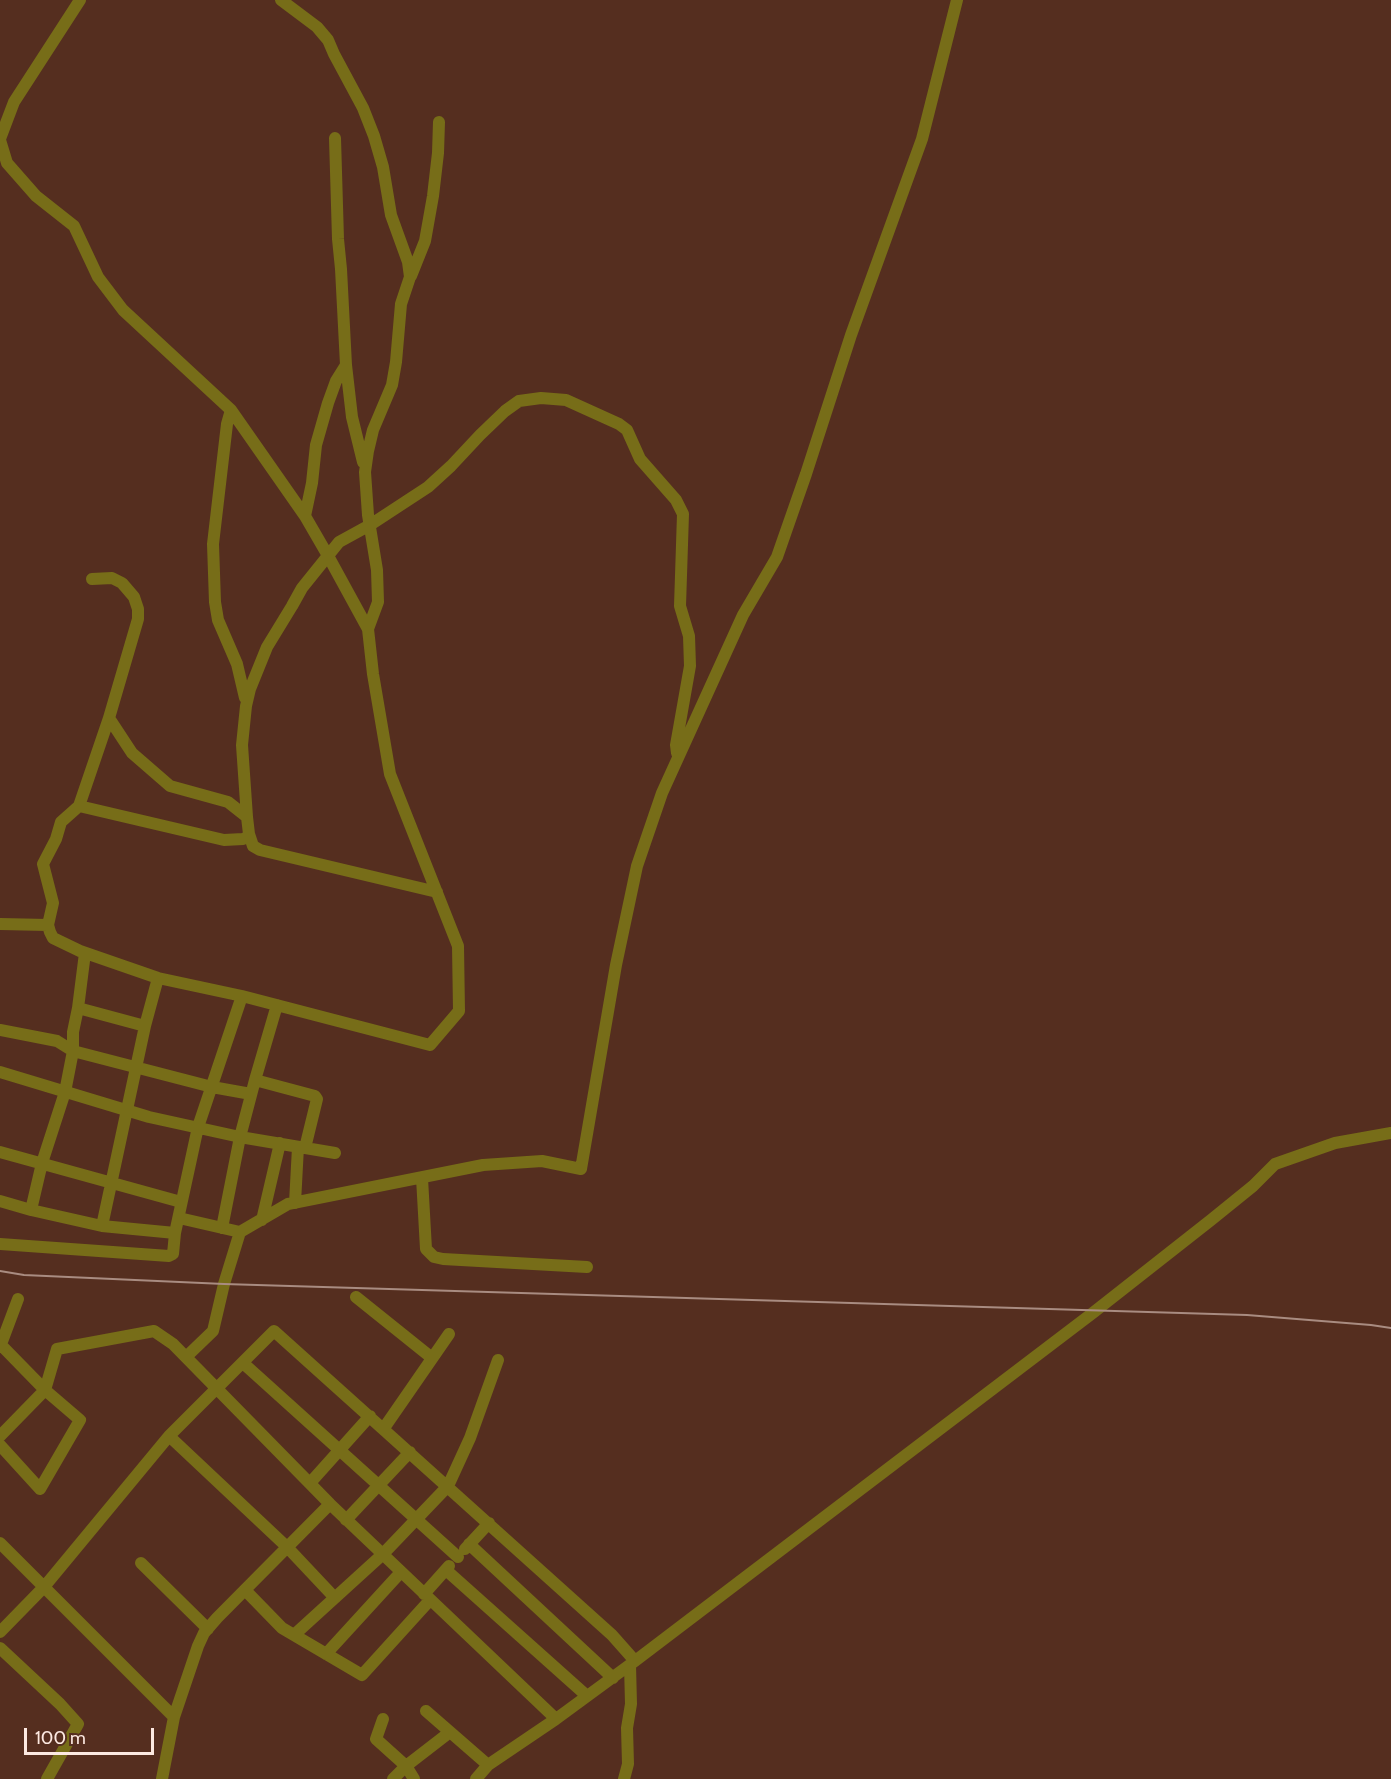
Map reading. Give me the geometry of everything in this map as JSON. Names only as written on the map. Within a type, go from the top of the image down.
[{"type":"street","points":[[80,0],[14,102],[0,139],[7,163],[36,196],[74,226],[98,277],[123,310],[231,410],[305,516],[368,629],[373,674],[390,774],[458,946],[459,1011],[430,1045],[242,996],[158,978],[85,953],[53,938],[48,925],[53,903],[43,864],[56,839],[61,822],[78,806],[109,718],[136,630],[138,609],[134,597],[122,583],[112,578],[92,579]]},
{"type":"street","points":[[281,0],[317,27],[328,40],[363,108],[383,167],[391,215],[408,262],[410,277]]},
{"type":"street","points":[[178,1218],[240,1232],[288,1204],[483,1166],[542,1161],[581,1169],[614,976],[637,867],[662,793],[743,615],[777,557],[851,334],[922,139],[957,0]]},
{"type":"street","points":[[365,472],[373,430],[392,384],[401,304],[425,240],[437,164],[439,122]]},
{"type":"street","points":[[335,138],[338,239],[346,365],[352,417],[365,472],[377,570],[378,602],[368,629]]},
{"type":"street","points":[[305,516],[312,483],[316,445],[333,388],[346,365]]},
{"type":"street","points":[[437,892],[268,853],[253,846],[247,818],[242,745],[246,705],[267,646],[302,588],[327,554],[339,542],[370,525],[428,487],[505,411],[519,401],[541,398],[566,400],[619,424],[627,430],[639,459],[676,500],[683,514],[680,606],[689,636],[690,666],[676,745],[677,760]]},
{"type":"street","points":[[231,410],[227,424],[213,544],[215,602],[218,620],[237,664],[246,705]]},
{"type":"street","points":[[109,718],[132,753],[170,786],[228,802],[247,818]]},
{"type":"street","points":[[78,806],[224,840],[243,839],[249,834]]},
{"type":"street","points":[[0,924],[48,925]]},
{"type":"street","points":[[31,1210],[42,1163],[65,1092],[73,1051],[73,1032],[85,953]]},
{"type":"street","points":[[102,1226],[145,1026],[158,978]]},
{"type":"street","points":[[0,1245],[169,1256],[173,1254],[181,1202],[198,1127],[242,996]]},
{"type":"street","points":[[222,1228],[240,1137],[277,1005]]},
{"type":"street","points":[[78,1008],[145,1026]]},
{"type":"street","points":[[0,1030],[57,1041],[73,1051],[212,1087],[251,1094]]},
{"type":"street","points":[[0,1072],[149,1117],[240,1137],[335,1153]]},
{"type":"street","points":[[255,1080],[315,1096],[317,1099],[302,1147],[295,1203]]},
{"type":"street","points":[[476,1779],[488,1765],[632,1663],[1136,1279],[1253,1186],[1275,1164],[1335,1143],[1391,1133]]},
{"type":"street","points":[[262,1220],[280,1143]]},
{"type":"street","points":[[0,1152],[181,1202]]},
{"type":"street","points":[[422,1178],[426,1249],[434,1257],[587,1267]]},
{"type":"street","points":[[0,1201],[102,1226],[175,1233]]},
{"type":"street","points":[[186,1357],[213,1331],[240,1232]]},
{"type":"street","points":[[356,1297],[432,1359]]},
{"type":"street","points":[[0,1445],[40,1489],[80,1420],[45,1390],[0,1345],[18,1299]]},
{"type":"street","points":[[0,1436],[45,1390],[57,1349],[154,1331],[173,1344],[346,1520],[556,1719]]},
{"type":"street","points":[[0,1632],[44,1587],[169,1436],[274,1331],[612,1635],[632,1663],[631,1704],[627,1728],[628,1764],[624,1779]]},
{"type":"street","points":[[384,1428],[449,1334]]},
{"type":"street","points":[[294,1635],[382,1554],[447,1486],[470,1438],[498,1360]]},
{"type":"street","points":[[243,1363],[458,1557]]},
{"type":"street","points":[[310,1483],[370,1416]]},
{"type":"street","points":[[169,1436],[287,1547],[336,1598]]},
{"type":"street","points":[[346,1520],[410,1452]]},
{"type":"street","points":[[162,1779],[174,1717],[198,1646],[208,1629],[330,1504]]},
{"type":"street","points":[[245,1590],[282,1628],[362,1675],[427,1597],[446,1570],[489,1523]]},
{"type":"street","points":[[0,1542],[174,1717]]},
{"type":"street","points":[[469,1544],[613,1677]]},
{"type":"street","points":[[141,1563],[208,1629]]},
{"type":"street","points":[[446,1570],[587,1696]]},
{"type":"street","points":[[326,1654],[401,1572]]},
{"type":"street","points":[[0,1648],[78,1724],[47,1779]]},
{"type":"street","points":[[426,1711],[488,1765]]},
{"type":"street","points":[[383,1719],[376,1738],[406,1767],[414,1779]]},
{"type":"street","points":[[393,1779],[450,1732]]},
{"type":"railway","points":[[0,1271],[24,1275],[224,1284],[1247,1315],[1391,1328]]}]
